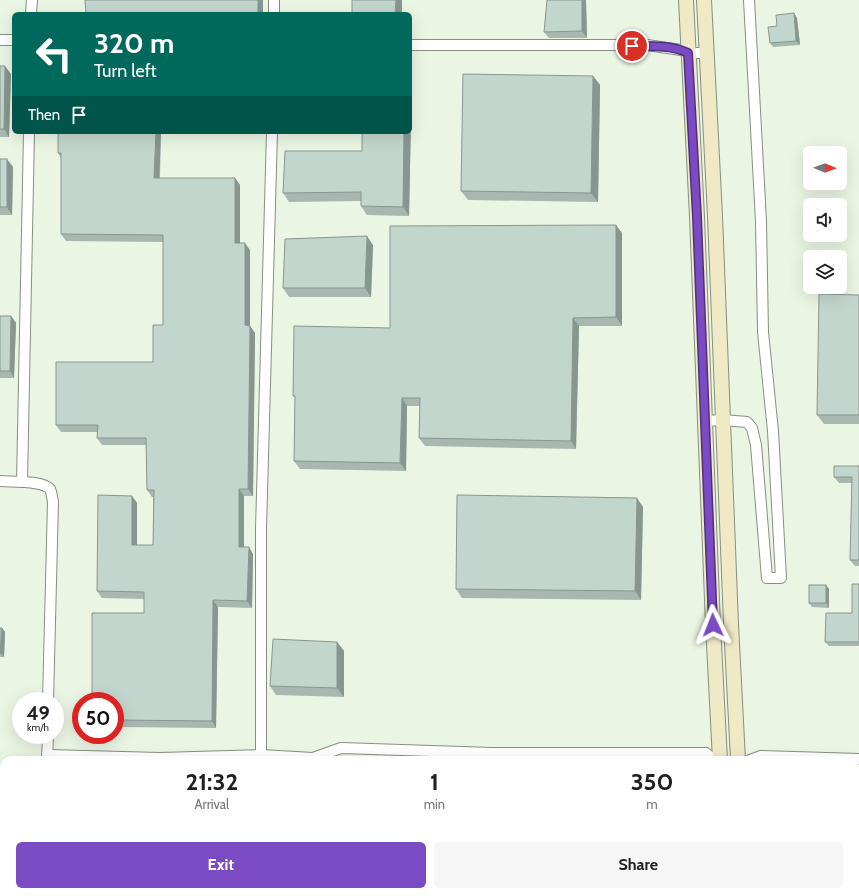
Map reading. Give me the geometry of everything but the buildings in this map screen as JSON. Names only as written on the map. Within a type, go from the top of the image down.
[{"type":"main road","points":[[686,0],[697,217],[713,625],[720,756]]},
{"type":"main road","points":[[704,0],[715,216],[731,624],[738,756]]},
{"type":"street","points":[[31,12],[32,0]]},
{"type":"street","points":[[274,0],[274,12]]},
{"type":"street","points":[[705,420],[747,422],[752,428],[756,445],[767,578],[781,578],[773,431],[763,332],[760,198],[749,0]]},
{"type":"street","points":[[0,40],[12,40]]},
{"type":"street","points":[[412,45],[647,46],[681,50],[688,53],[706,53]]},
{"type":"street","points":[[22,482],[29,134]]},
{"type":"street","points":[[261,755],[261,530],[272,134]]},
{"type":"street","points":[[0,481],[35,483],[50,489],[52,494],[48,692]]},
{"type":"street","points":[[47,756],[48,744]]},
{"type":"street","points":[[321,756],[341,748],[475,756]]},
{"type":"street","points":[[546,756],[706,753],[709,756]]},
{"type":"street","points":[[236,756],[274,756]]},
{"type":"route","points":[[632,46],[647,46],[681,50],[688,53],[697,217],[713,625]]}]
